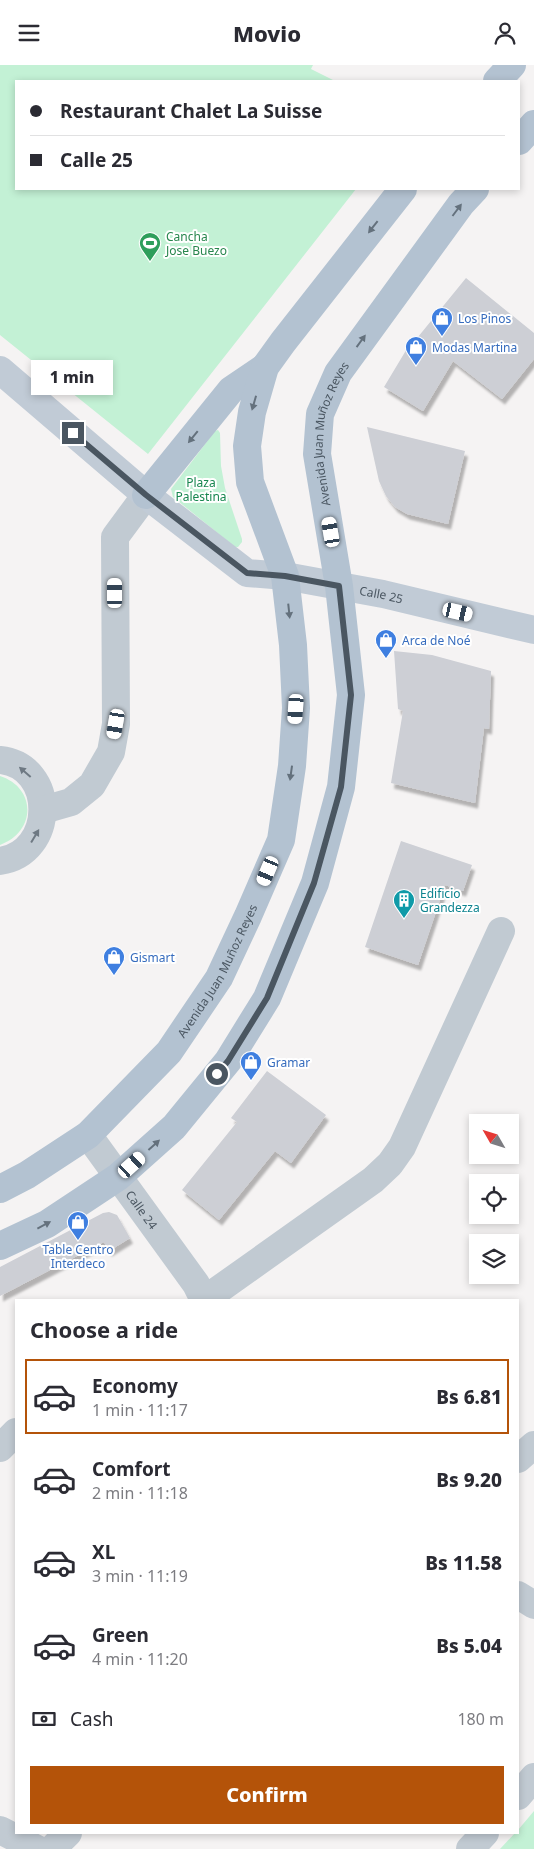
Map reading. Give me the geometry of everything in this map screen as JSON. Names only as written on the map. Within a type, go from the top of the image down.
[{"type":"main road","points":[[498,80],[512,65]]},
{"type":"main road","points":[[520,140],[534,124]]},
{"type":"main road","name":"Avenida Juan Muñoz Reyes","points":[[0,1189],[27,1175],[88,1135],[169,1052],[219,978],[281,840],[292,766],[296,709],[293,645],[285,576],[250,482],[247,446],[252,412],[265,367],[282,342],[402,190]]},
{"type":"main road","name":"Avenida Juan Muñoz Reyes","points":[[0,1246],[47,1223],[118,1177],[174,1127],[228,1061],[267,998],[314,883],[341,787],[351,695],[339,586],[317,454],[320,414],[338,373],[461,204],[474,190]]},
{"type":"main road","points":[[146,495],[231,390],[265,367]]},
{"type":"street","name":"Calle 25","points":[[0,370],[146,495],[247,573],[285,576],[383,594],[534,630]]},
{"type":"street","points":[[43,810],[71,802],[92,785],[111,752],[116,724],[115,537],[146,495]]},
{"type":"street","points":[[0,760],[22,767],[33,779],[41,794],[43,810],[40,827],[32,843],[19,854],[0,861]]},
{"type":"street","name":"Calle 24","points":[[205,1299],[373,1180],[390,1164],[402,1147],[501,931]]},
{"type":"street","name":"Calle 24","points":[[88,1135],[196,1283],[204,1299]]},
{"type":"street","points":[[0,1448],[15,1433]]},
{"type":"street","points":[[519,1458],[534,1445]]},
{"type":"street","points":[[519,1596],[534,1605]]},
{"type":"street","points":[[519,1795],[534,1777]]},
{"type":"street","points":[[0,1831],[37,1849]]},
{"type":"street","points":[[52,1849],[67,1834]]},
{"type":"street","points":[[470,1849],[484,1834]]},
{"type":"green space","name":"Cancha Jose Buezo","points":[[0,65],[313,65],[311,69],[333,80],[15,80],[15,190],[355,190],[148,454],[0,335]]},
{"type":"green space","name":"Plaza Palestina","points":[[218,430],[220,433],[221,466],[225,488],[242,539],[238,547],[235,547],[173,497],[171,489],[215,431]]},
{"type":"green space","points":[[0,776],[12,782],[21,790],[26,800],[27,810],[26,821],[20,830],[12,839],[0,845]]},
{"type":"green space","points":[[534,1811],[534,1849],[500,1849],[514,1834],[519,1834],[519,1829]]},
{"type":"building","points":[[466,278],[534,333],[534,359],[502,399],[453,361],[423,411],[384,387],[408,347]]},
{"type":"building","points":[[367,427],[465,451],[448,524],[407,514],[395,507],[386,496],[379,481]]},
{"type":"building","points":[[394,651],[432,655],[491,671],[489,729],[484,728],[475,803],[391,783],[403,711],[398,709]]},
{"type":"building","name":"Edificio Grandezza","points":[[401,841],[472,865],[463,891],[445,885],[418,965],[365,947]]},
{"type":"building","points":[[267,1071],[326,1115],[291,1163],[275,1151],[219,1220],[182,1190],[237,1122],[231,1118]]},
{"type":"building","points":[[109,1212],[117,1215],[130,1238],[109,1251],[104,1242],[0,1296],[0,1267],[103,1213]]},
{"type":"place","name":"Cancha Jose Buezo","points":[[150,262]]},
{"type":"place","name":"Los Pinos","points":[[442,337]]},
{"type":"place","name":"Modas Martina","points":[[416,366]]},
{"type":"place","name":"Arca de Noé","points":[[386,659]]},
{"type":"place","name":"Edificio Grandezza","points":[[404,919]]},
{"type":"place","name":"Gismart","points":[[114,976]]},
{"type":"place","name":"Gramar","points":[[251,1081]]},
{"type":"place","name":"Table Centro Interdeco","points":[[78,1241]]},
{"type":"route","points":[[73,433],[146,495],[247,573],[285,576],[339,586],[351,695],[341,787],[314,883],[267,998],[228,1061],[217,1074]]}]
